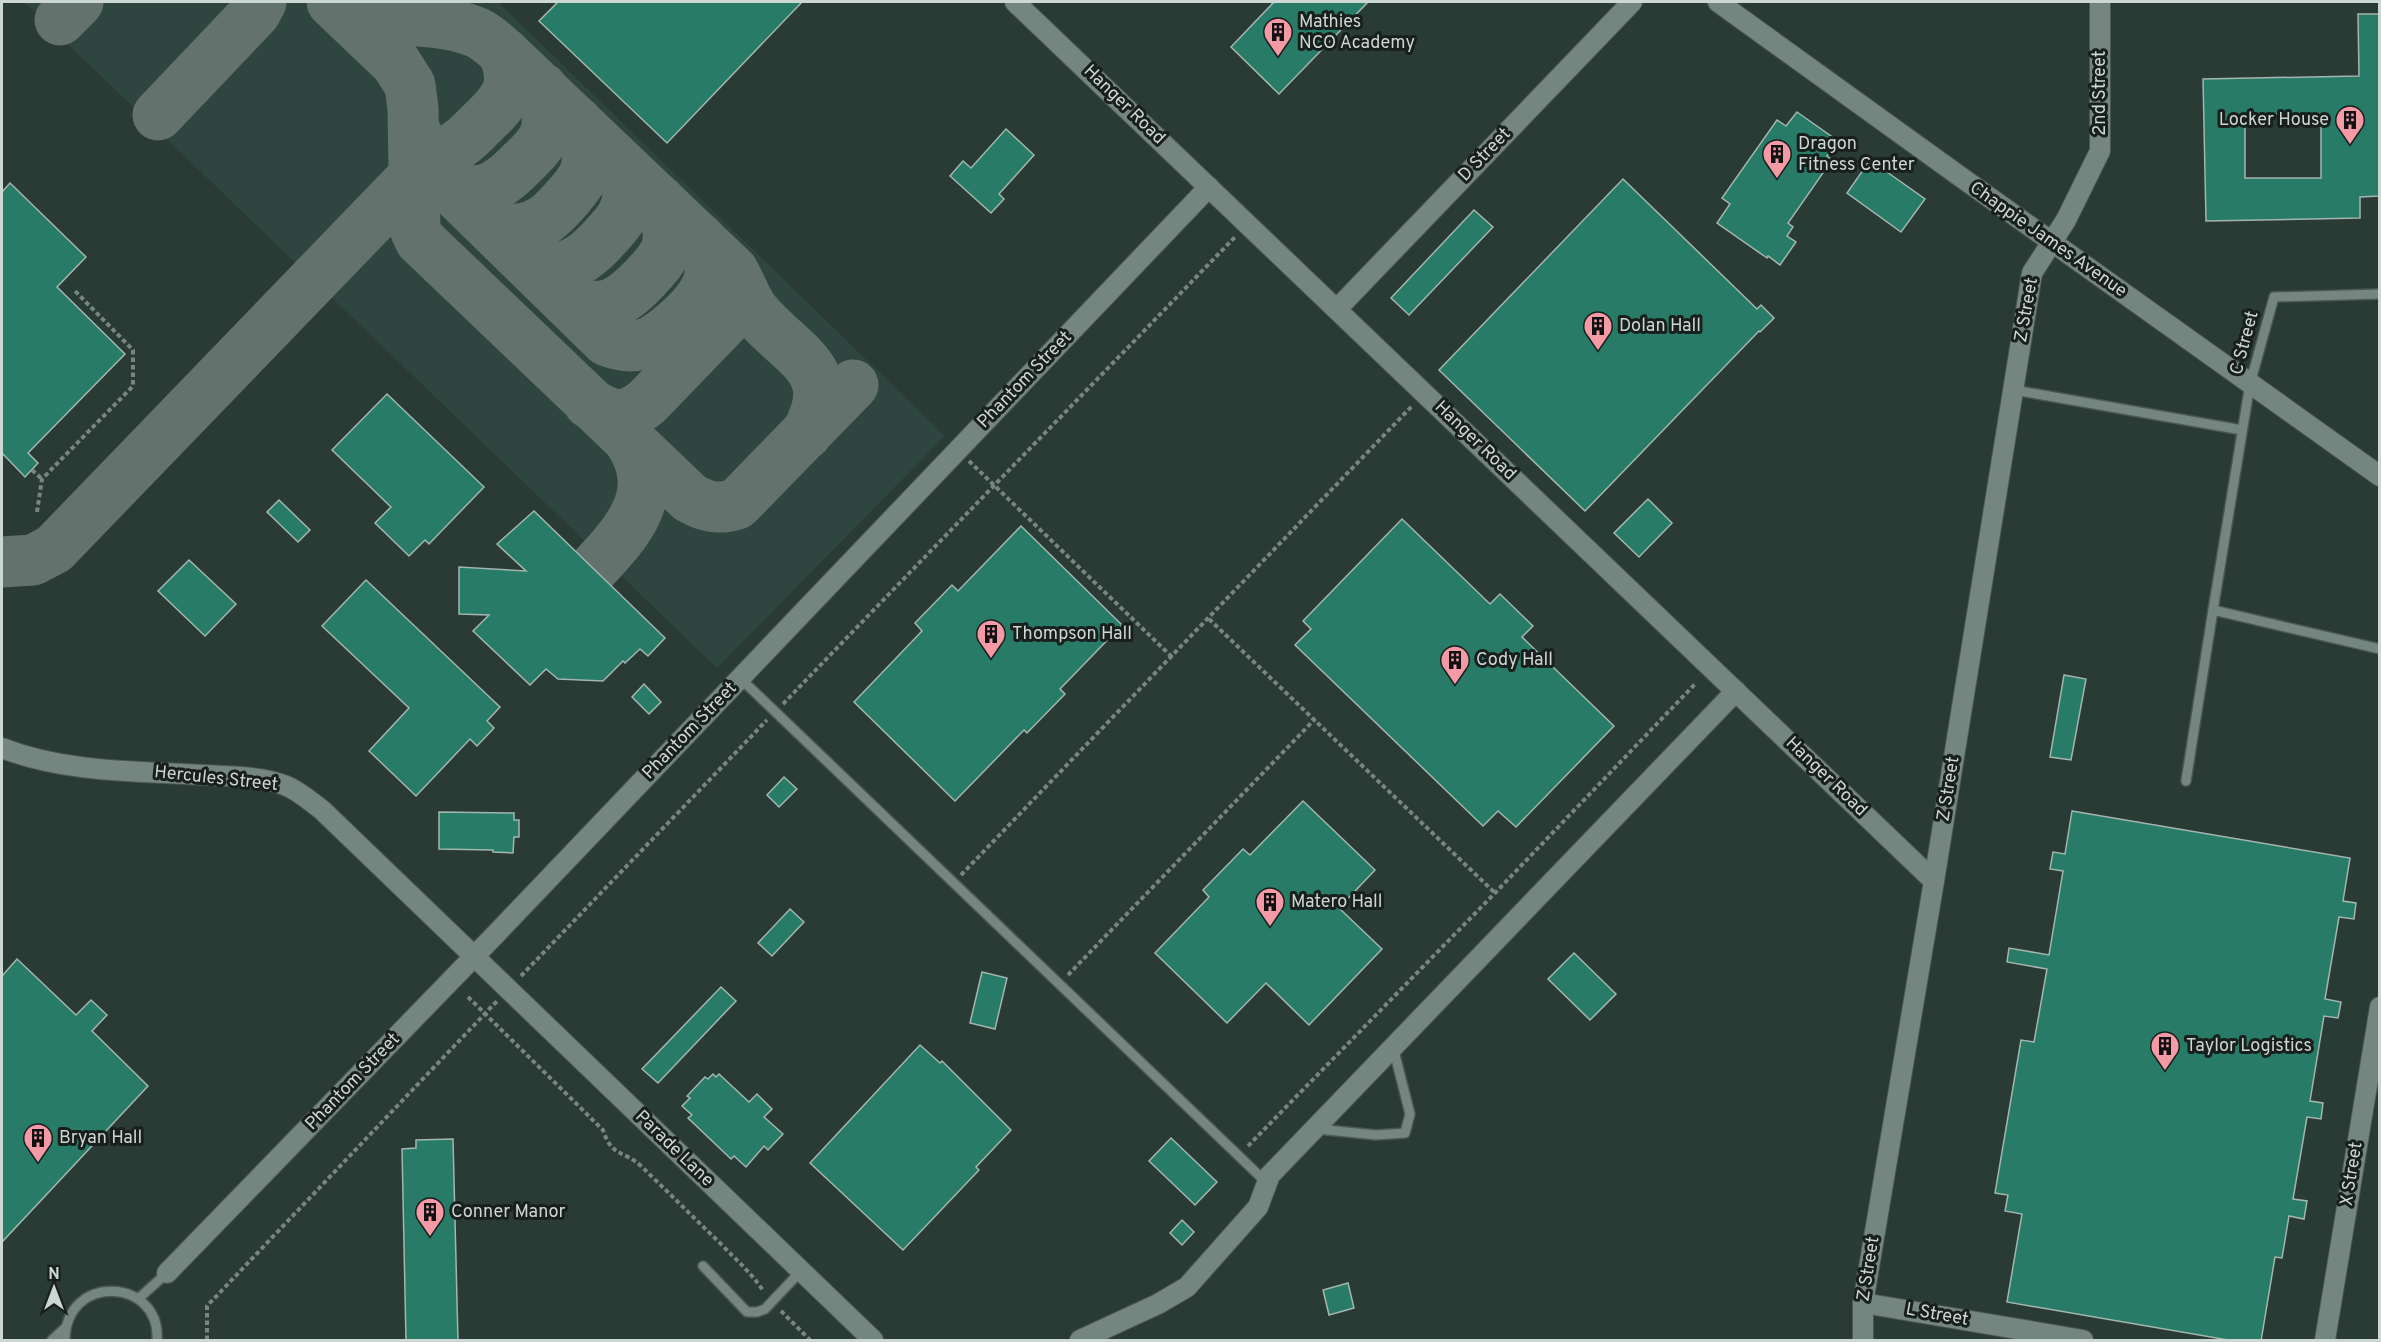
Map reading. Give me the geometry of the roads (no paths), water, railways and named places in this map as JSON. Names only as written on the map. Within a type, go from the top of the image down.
[{"type":"street","name":"Hanger Road","points":[[1015,2],[1934,881]]},
{"type":"street","name":"D Street","points":[[1337,309],[1632,2]]},
{"type":"street","name":"Chappie James Avenue","points":[[1718,2],[2052,244],[2379,476]]},
{"type":"street","name":"2nd Street","points":[[2052,244],[2067,220],[2100,151],[2100,2]]},
{"type":"street","name":"Phantom Street","points":[[167,1273],[474,957],[1209,187]]},
{"type":"street","name":"Z Street","points":[[1863,1341],[1863,1303],[2032,273],[2052,244]]},
{"type":"street","points":[[1080,1341],[1158,1304],[1187,1287],[1258,1207],[1270,1175],[1736,691]]},
{"type":"street","name":"Hercules Street","points":[[2,748],[44,761],[94,768],[252,778],[284,785],[302,794],[322,810],[474,957]]},
{"type":"street","name":"Parade Lane","points":[[474,957],[873,1341]]},
{"type":"street","name":"X Street","points":[[2325,1341],[2379,1007]]},
{"type":"street","name":"L Street","points":[[1863,1303],[2083,1341]]},
{"type":"lane","name":"C Street","points":[[2186,781],[2250,384],[2274,297],[2379,294]]},
{"type":"lane","points":[[2014,390],[2242,430]]},
{"type":"lane","points":[[2213,610],[2379,649]]},
{"type":"lane","points":[[740,678],[1267,1183]]},
{"type":"lane","points":[[1314,1129],[1376,1135],[1405,1133],[1410,1114],[1393,1047]]},
{"type":"lane","points":[[703,1266],[747,1312],[765,1309],[801,1271]]},
{"type":"lane","points":[[138,1299],[167,1273]]},
{"type":"lane","points":[[65,1341],[65,1328],[70,1314],[80,1302],[94,1293],[117,1291],[138,1299],[149,1310],[155,1323],[157,1341]]},
{"type":"lane","points":[[52,1341],[65,1328]]},
{"type":"place","name":"Mathies NCO Academy","points":[[1278,58]]},
{"type":"place","name":"Locker House","points":[[2350,146]]},
{"type":"place","name":"Dragon Fitness Center","points":[[1777,180]]},
{"type":"place","name":"Dolan Hall","points":[[1598,352]]},
{"type":"place","name":"Thompson Hall","points":[[991,660]]},
{"type":"place","name":"Cody Hall","points":[[1455,686]]},
{"type":"place","name":"Matero Hall","points":[[1270,928]]},
{"type":"place","name":"Taylor Logistics","points":[[2165,1072]]},
{"type":"place","name":"Bryan Hall","points":[[38,1164]]},
{"type":"place","name":"Conner Manor","points":[[430,1238]]}]
